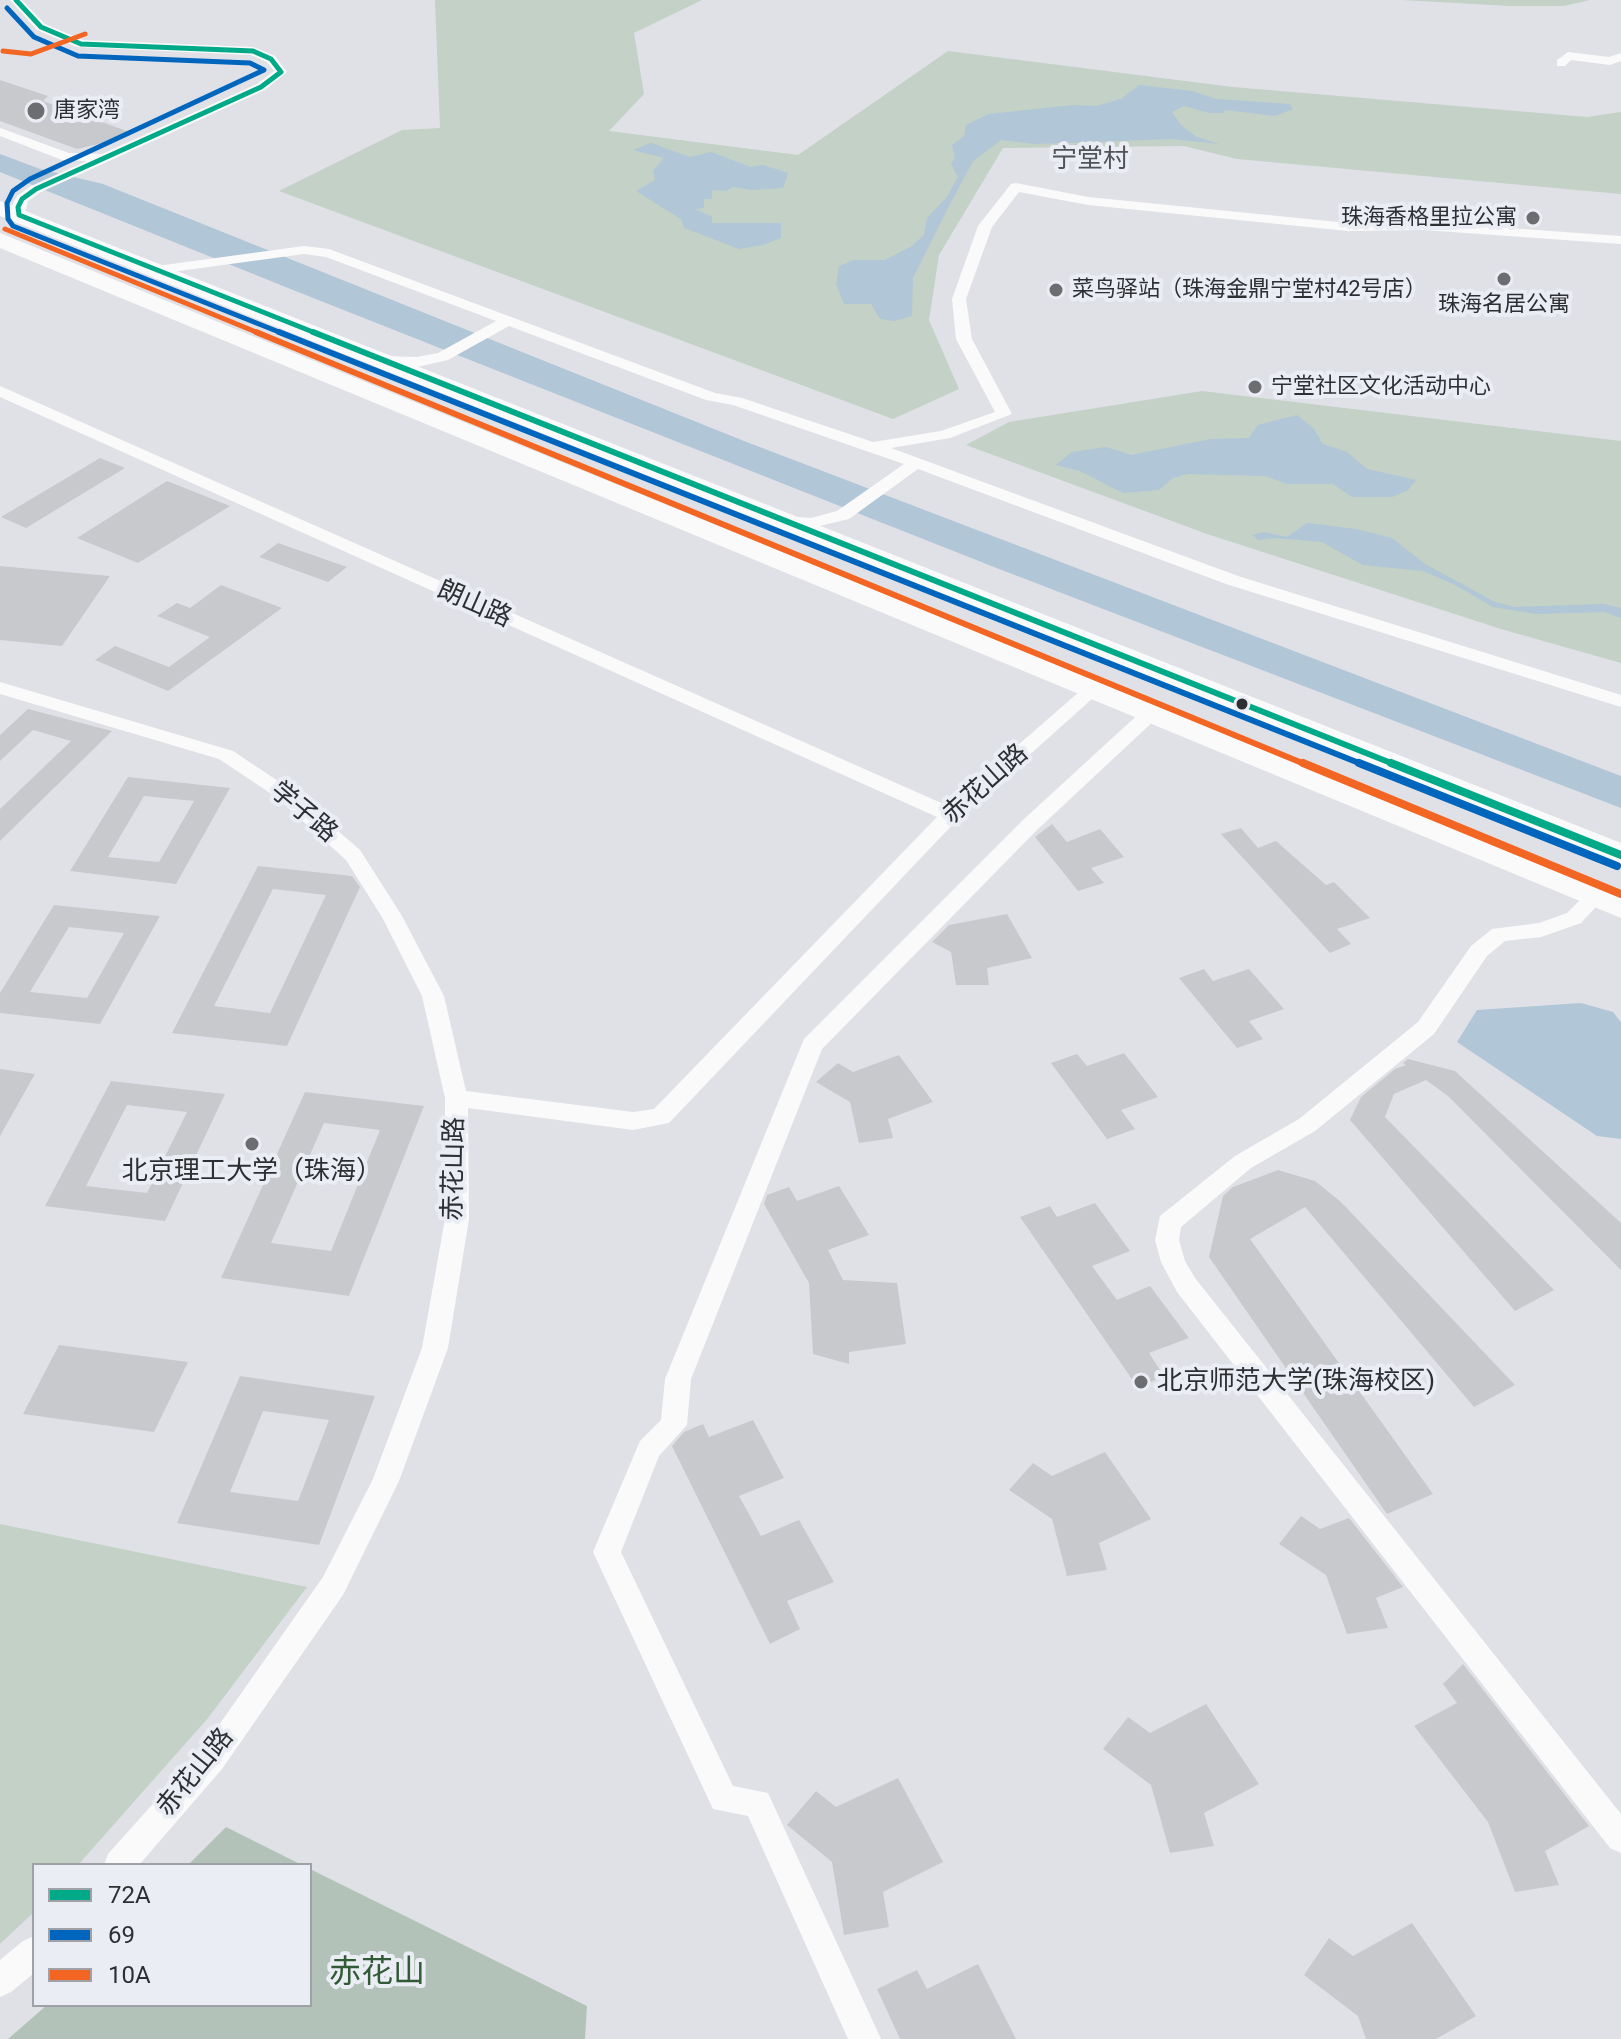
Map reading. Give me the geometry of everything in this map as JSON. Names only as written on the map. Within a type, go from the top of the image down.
[{"type":"highway","points":[[6,207],[442,387],[1621,855]]},
{"type":"highway","points":[[0,240],[1608,902]]},
{"type":"street","points":[[6,207],[70,167],[111,155],[271,81],[281,72],[278,64],[262,54],[242,50],[81,44],[41,27],[20,1]]},
{"type":"street","points":[[1561,63],[1568,56],[1610,61],[1621,57]]},
{"type":"street","points":[[0,132],[70,167]]},
{"type":"street","points":[[873,447],[944,435],[1004,414],[964,339],[959,299],[985,226],[1016,187],[1088,201],[1334,226],[1424,226],[1621,240]]},
{"type":"street","points":[[6,207],[18,207],[34,188]]},
{"type":"street","points":[[157,270],[304,250],[329,253],[712,397],[736,401],[873,447],[1232,580],[1621,701]]},
{"type":"street","points":[[382,361],[417,362],[446,355],[508,320]]},
{"type":"street","points":[[442,387],[438,380],[438,366],[446,355]]},
{"type":"street","name":"朗山路","points":[[0,391],[950,815]]},
{"type":"street","points":[[782,521],[811,523],[843,515],[916,463]]},
{"type":"street","points":[[843,515],[844,533],[851,548]]},
{"type":"street","name":"学子路","points":[[0,688],[226,755],[283,793],[353,855],[392,916],[433,996],[456,1098]]},
{"type":"street","name":"赤花山路","points":[[121,1863],[212,1759],[333,1586],[386,1481],[435,1348],[457,1219],[456,1098],[633,1121],[661,1117],[672,1109],[950,815],[1094,689]]},
{"type":"street","points":[[865,2039],[757,1803],[724,1799],[607,1552],[649,1449],[674,1425],[678,1379],[812,1045],[1031,824],[1151,713]]},
{"type":"street","points":[[1608,902],[1541,930],[1499,934],[1479,951],[1426,1028],[1307,1125],[1243,1162],[1169,1223],[1167,1240],[1173,1262],[1186,1285],[1621,1838]]},
{"type":"street","points":[[0,1981],[32,1954]]},
{"type":"shaded area","points":[[435,0],[702,0],[634,33],[644,94],[609,131],[798,155],[948,51],[1233,87],[1587,117],[1621,112],[1621,194],[1237,159],[1184,146],[1003,148],[939,255],[929,320],[959,389],[893,419],[279,191],[402,130],[440,128]]},
{"type":"shaded area","points":[[1402,0],[1590,0],[1564,6],[1510,6]]},
{"type":"shaded area","points":[[1202,391],[1621,441],[1621,663],[1501,629],[1207,534],[966,445],[1009,422]]},
{"type":"shaded area","points":[[0,1524],[307,1587],[208,1718],[80,1863],[32,1863],[32,1914],[0,1944]]},
{"type":"green space","points":[[226,1827],[298,1863],[190,1863]]},
{"type":"green space","name":"赤花山","points":[[312,1870],[587,2006],[585,2039],[8,2039],[45,2007],[312,2007]]},
{"type":"water","points":[[1139,85],[1192,91],[1216,99],[1290,104],[1293,109],[1275,116],[1225,110],[1223,113],[1209,113],[1184,106],[1172,112],[1181,125],[1195,136],[1219,144],[1172,139],[1035,144],[1001,140],[973,161],[950,204],[913,278],[912,316],[894,321],[880,319],[871,304],[844,304],[836,284],[839,266],[854,260],[885,260],[912,246],[924,235],[927,218],[947,197],[958,177],[951,164],[955,158],[952,145],[964,136],[966,125],[989,114],[1073,105],[1096,106],[1121,99]]},
{"type":"water","points":[[651,143],[690,157],[711,152],[751,167],[763,165],[788,173],[783,188],[751,190],[733,187],[726,191],[712,190],[712,199],[704,199],[704,208],[695,209],[712,217],[712,223],[781,223],[781,238],[739,249],[684,228],[681,219],[636,191],[655,180],[653,171],[664,158],[633,150]]},
{"type":"water","points":[[0,154],[40,169],[103,184],[744,441],[1621,776],[1621,808],[994,567],[0,172]]},
{"type":"water","points":[[1297,415],[1314,429],[1323,444],[1347,452],[1367,469],[1416,480],[1408,490],[1392,497],[1352,497],[1333,484],[1287,484],[1265,476],[1188,474],[1173,478],[1159,490],[1123,493],[1080,471],[1056,465],[1072,452],[1106,447],[1131,455],[1211,439],[1249,438],[1258,425]]},
{"type":"water","points":[[1307,523],[1356,529],[1392,538],[1425,564],[1495,602],[1514,607],[1604,604],[1621,608],[1621,618],[1605,612],[1536,614],[1493,607],[1423,571],[1363,565],[1322,542],[1275,538],[1258,540],[1252,535],[1264,532],[1287,537]]},
{"type":"water","points":[[1581,1003],[1613,1012],[1621,1022],[1621,1139],[1597,1136],[1457,1042],[1477,1010]]},
{"type":"building","name":"唐家湾","points":[[0,80],[48,96],[43,101],[127,131],[103,143],[77,149],[0,121]]},
{"type":"building","points":[[100,458],[125,468],[26,528],[1,517]]},
{"type":"building","points":[[167,481],[230,506],[138,563],[77,538]]},
{"type":"building","points":[[278,543],[347,567],[328,582],[259,557]]},
{"type":"building","points":[[0,566],[110,576],[62,646],[0,640]]},
{"type":"building","points":[[221,585],[282,608],[168,691],[95,660],[115,646],[169,667],[210,637],[157,616],[177,603],[190,608]]},
{"type":"building","points":[[28,709],[112,731],[0,841],[0,809],[71,741],[33,730],[0,761],[0,735]]},
{"type":"building","points":[[128,777],[230,788],[176,884],[70,871]],"holes":[[[144,796],[194,801],[159,862],[108,857]]]},
{"type":"building","points":[[1052,824],[1067,842],[1100,829],[1124,857],[1091,868],[1104,883],[1078,891],[1035,837]]},
{"type":"building","points":[[1241,828],[1258,848],[1276,841],[1326,885],[1334,882],[1370,918],[1337,929],[1351,944],[1330,953],[1221,834]]},
{"type":"building","points":[[258,866],[352,876],[360,887],[287,1046],[172,1033]],"holes":[[[273,889],[326,895],[270,1013],[214,1006]]]},
{"type":"building","points":[[54,905],[160,916],[100,1024],[0,1013],[0,993]],"holes":[[[69,927],[124,933],[87,998],[30,992]]]},
{"type":"building","points":[[1007,914],[1032,958],[987,968],[989,985],[956,985],[951,952],[932,942],[949,925]]},
{"type":"building","points":[[1204,969],[1213,981],[1249,969],[1284,1009],[1249,1021],[1263,1039],[1237,1048],[1179,978]]},
{"type":"building","points":[[1124,1053],[1158,1097],[1121,1110],[1135,1129],[1107,1139],[1051,1063],[1077,1054],[1087,1066]]},
{"type":"building","points":[[899,1055],[933,1102],[888,1119],[893,1138],[859,1143],[850,1102],[816,1082],[838,1063],[853,1072]]},
{"type":"building","points":[[1408,1059],[1455,1071],[1621,1223],[1621,1270],[1448,1096],[1426,1080],[1394,1094],[1385,1117],[1554,1290],[1515,1311],[1350,1120],[1361,1097],[1395,1069],[1406,1065],[1403,1063]]},
{"type":"building","points":[[0,1069],[35,1074],[0,1136]]},
{"type":"building","points":[[111,1081],[225,1094],[165,1221],[45,1206]],"holes":[[[127,1105],[187,1112],[147,1193],[86,1186]]]},
{"type":"building","points":[[305,1092],[424,1106],[349,1296],[221,1278]],"holes":[[[324,1123],[380,1130],[331,1251],[271,1243]]]},
{"type":"building","points":[[1278,1170],[1315,1181],[1341,1202],[1515,1385],[1474,1407],[1305,1207],[1250,1239],[1433,1494],[1387,1514],[1209,1257],[1223,1196],[1233,1187]]},
{"type":"building","points":[[839,1186],[869,1235],[828,1250],[843,1280],[897,1283],[906,1344],[849,1352],[849,1364],[813,1354],[809,1283],[764,1204],[767,1195],[789,1187],[797,1201]]},
{"type":"building","points":[[1095,1203],[1130,1251],[1092,1266],[1117,1300],[1150,1286],[1189,1338],[1149,1353],[1164,1376],[1138,1388],[1020,1217],[1050,1206],[1057,1217]]},
{"type":"building","points":[[59,1345],[188,1362],[154,1432],[23,1414]]},
{"type":"building","points":[[240,1376],[375,1396],[319,1545],[177,1523]],"holes":[[[263,1411],[329,1420],[298,1501],[230,1492]]]},
{"type":"building","points":[[753,1420],[784,1478],[739,1496],[761,1536],[799,1520],[834,1582],[787,1601],[800,1629],[770,1644],[672,1446],[684,1432],[703,1424],[709,1437]]},
{"type":"building","points":[[1105,1452],[1151,1519],[1099,1543],[1107,1570],[1067,1576],[1052,1519],[1009,1490],[1033,1463],[1052,1476]]},
{"type":"building","points":[[1301,1516],[1320,1529],[1349,1518],[1403,1587],[1376,1598],[1388,1628],[1347,1634],[1326,1575],[1279,1544]]},
{"type":"building","points":[[1463,1664],[1589,1826],[1545,1851],[1559,1885],[1515,1892],[1488,1822],[1414,1726],[1457,1703],[1443,1684]]},
{"type":"building","points":[[1206,1704],[1259,1784],[1204,1813],[1214,1846],[1170,1853],[1151,1785],[1103,1749],[1128,1717],[1150,1733]]},
{"type":"building","points":[[898,1778],[943,1862],[883,1892],[889,1927],[844,1935],[832,1862],[787,1825],[816,1791],[836,1807]]},
{"type":"building","points":[[1412,1923],[1476,2016],[1436,2039],[1366,2039],[1358,2016],[1304,1975],[1329,1938],[1353,1956]]},
{"type":"building","points":[[978,1964],[1016,2039],[900,2039],[877,1989],[917,1970],[927,1989]]},
{"type":"transit line","name":"72A","points":[[16,0],[41,27],[81,44],[253,51],[271,59],[281,72],[261,87],[36,189],[22,199],[18,207],[19,215],[1621,855]]},
{"type":"transit line","name":"69","points":[[7,8],[34,37],[78,56],[250,63],[264,70],[30,179],[13,191],[7,203],[8,219],[13,226],[1617,866]]},
{"type":"transit line","name":"10A","points":[[3,51],[31,54],[85,34]]},
{"type":"transit line","name":"10A","points":[[5,229],[1621,894]]},
{"type":"place","name":"唐家湾","points":[[36,111]]},
{"type":"place","name":"珠海香格里拉公寓","points":[[1533,218]]},
{"type":"place","name":"珠海名居公寓","points":[[1504,279]]},
{"type":"place","name":"菜鸟驿站（珠海金鼎宁堂村42号店）","points":[[1056,290]]},
{"type":"place","name":"宁堂社区文化活动中心","points":[[1255,387]]},
{"type":"place","name":"北京理工大学（珠海）","points":[[252,1144]]},
{"type":"place","name":"北京师范大学(珠海校区)","points":[[1141,1382]]},
{"type":"district","name":"宁堂村","points":[[1090,160]]}]
